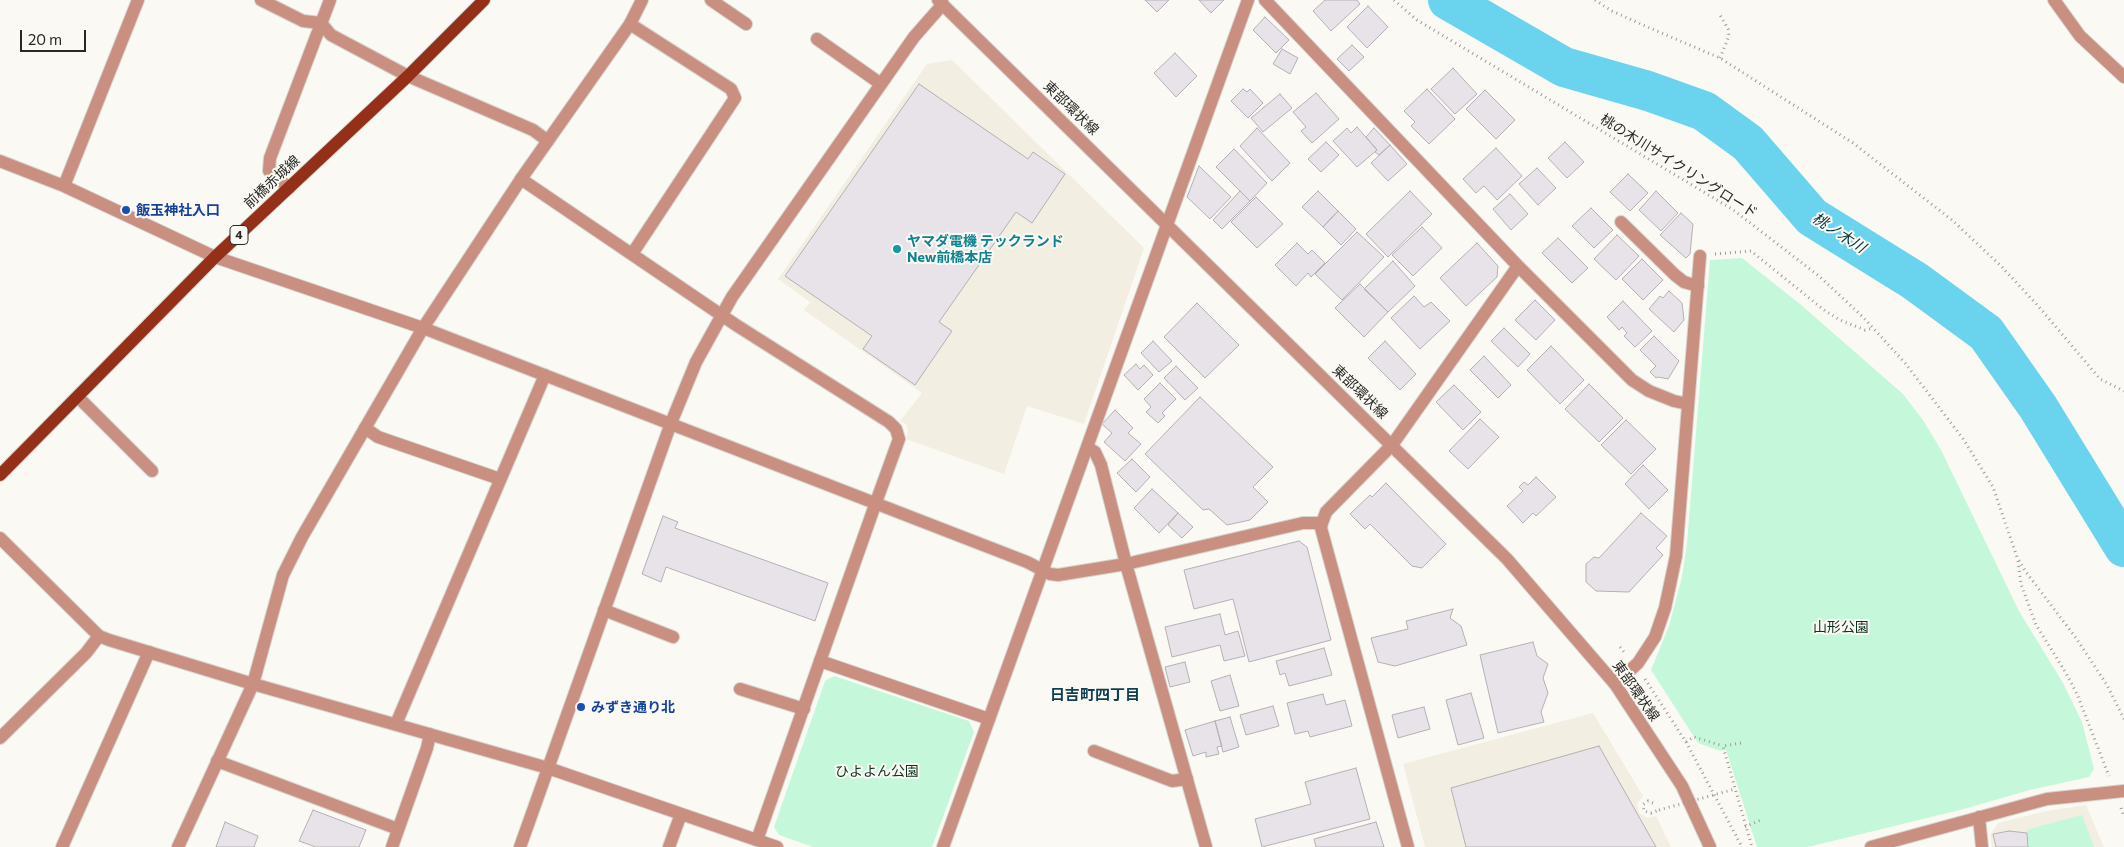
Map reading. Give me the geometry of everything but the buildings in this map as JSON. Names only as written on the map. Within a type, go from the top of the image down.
[{"type":"main road","name":"前橋赤城線","points":[[0,476],[216,257],[408,76],[484,0]]},
{"type":"street","points":[[64,186],[138,0]]},
{"type":"street","points":[[261,0],[303,20],[321,23],[330,35],[408,76],[533,130],[548,141]]},
{"type":"street","points":[[288,188],[269,171],[270,158],[330,0]]},
{"type":"street","points":[[178,847],[253,684],[284,574],[291,557],[423,328],[521,179],[630,24],[642,0]]},
{"type":"street","points":[[711,0],[746,24]]},
{"type":"street","points":[[943,847],[1248,0]]},
{"type":"street","points":[[1265,0],[1518,266],[1640,386],[1674,401],[1688,404]]},
{"type":"street","points":[[2054,0],[2080,36],[2124,77]]},
{"type":"street","points":[[520,847],[671,423],[696,362],[721,315],[940,2]]},
{"type":"street","name":"東部環状線","points":[[940,2],[1392,444],[1507,560],[1614,684],[1682,786],[1710,847]]},
{"type":"street","points":[[630,24],[731,89],[735,98],[632,254]]},
{"type":"street","points":[[817,39],[881,84]]},
{"type":"street","points":[[0,161],[64,186],[216,257],[423,328],[671,423],[875,505],[1027,562],[1043,571],[1058,575],[1126,564],[1303,523],[1322,522]]},
{"type":"street","points":[[521,179],[721,315],[889,422],[896,429],[899,439],[897,446],[757,840]]},
{"type":"street","points":[[1621,222],[1675,275],[1684,282],[1698,286]]},
{"type":"street","points":[[1614,684],[1635,666],[1656,637],[1665,608],[1676,556],[1700,256]]},
{"type":"street","points":[[1408,847],[1321,528],[1322,522],[1326,512],[1392,444],[1518,266]]},
{"type":"street","points":[[396,724],[545,375]]},
{"type":"street","points":[[78,397],[152,471]]},
{"type":"street","points":[[365,428],[378,437],[500,479]]},
{"type":"street","points":[[1087,447],[1099,457],[1126,564],[1206,847]]},
{"type":"street","points":[[0,538],[99,636],[253,684],[548,768],[777,847]]},
{"type":"street","points":[[604,610],[673,637]]},
{"type":"street","points":[[0,738],[86,653],[99,636]]},
{"type":"street","points":[[62,847],[149,652]]},
{"type":"street","points":[[820,661],[989,719]]},
{"type":"street","points":[[740,689],[804,709]]},
{"type":"street","points":[[392,847],[427,748],[430,734]]},
{"type":"street","points":[[1094,751],[1172,781],[1187,779]]},
{"type":"street","points":[[218,761],[398,830]]},
{"type":"street","points":[[1871,847],[2047,799],[2120,791]]},
{"type":"street","points":[[670,847],[681,814]]},
{"type":"street","points":[[1979,817],[1982,847]]},
{"type":"path","name":"桃の木川サイクリングロード","points":[[1394,0],[1417,20],[1732,209],[1819,276],[1874,328],[1905,363],[1974,456],[1993,487],[2018,557],[2026,572],[2076,638],[2107,685],[2124,719]]},
{"type":"path","points":[[1595,0],[1612,11],[1720,58],[1853,142],[1952,220],[2001,266],[2039,307],[2100,379],[2124,391]]},
{"type":"path","points":[[1720,15],[1728,29],[1728,36],[1720,58]]},
{"type":"path","points":[[1700,256],[1751,251],[1824,310],[1840,320],[1865,330],[1874,328]]},
{"type":"path","points":[[2018,557],[2021,584],[2036,625],[2077,694],[2120,791]]},
{"type":"path","points":[[1620,647],[1655,692],[1686,742],[1742,847]]},
{"type":"path","points":[[1686,742],[1694,737],[1724,746],[1740,743]]},
{"type":"path","points":[[1724,746],[1752,847]]},
{"type":"path","points":[[1653,803],[1648,801],[1645,803],[1643,805],[1644,811],[1651,813],[1735,789]]},
{"type":"path","points":[[1745,827],[1763,819]]},
{"type":"shaded area","points":[[952,60],[1144,248],[1084,424],[1027,406],[1004,474],[906,439],[908,430],[906,424],[900,421],[922,393],[804,310],[810,302],[778,279],[927,64]]},
{"type":"shaded area","points":[[1593,713],[1643,796],[1637,804],[1639,813],[1648,818],[1656,816],[1671,847],[1425,847],[1403,764]]},
{"type":"shaded area","points":[[2086,805],[2104,847],[1992,847],[1990,835],[1998,823],[2047,811]]},
{"type":"green space","name":"山形公園","points":[[1742,258],[1800,304],[1903,394],[1923,420],[1941,450],[2019,611],[2063,683],[2082,722],[2094,769],[2089,777],[2030,790],[1960,810],[1808,847],[1757,847],[1726,750],[1720,751],[1698,743],[1651,670],[1669,626],[1682,577],[1687,543],[1710,260]]},
{"type":"green space","name":"ひよよん公園","points":[[834,676],[969,721],[974,732],[932,847],[813,847],[779,835],[774,827],[825,681]]},
{"type":"green space","points":[[2082,815],[2094,847],[2028,847],[2027,833],[2029,829]]},
{"type":"waterway","name":"桃ノ木川","points":[[1448,0],[1564,67],[1648,91],[1704,111],[1748,143],[1812,217],[1915,281],[1986,333],[2038,407],[2124,547]]},
{"type":"place","name":"飯玉神社入口","points":[[126,210]]},
{"type":"place","name":"ヤマダ電機 テックランド New前橋本店","points":[[897,249]]},
{"type":"place","name":"みずき通り北","points":[[581,707]]},
{"type":"district","name":"日吉町四丁目","points":[[1095,695]]}]
